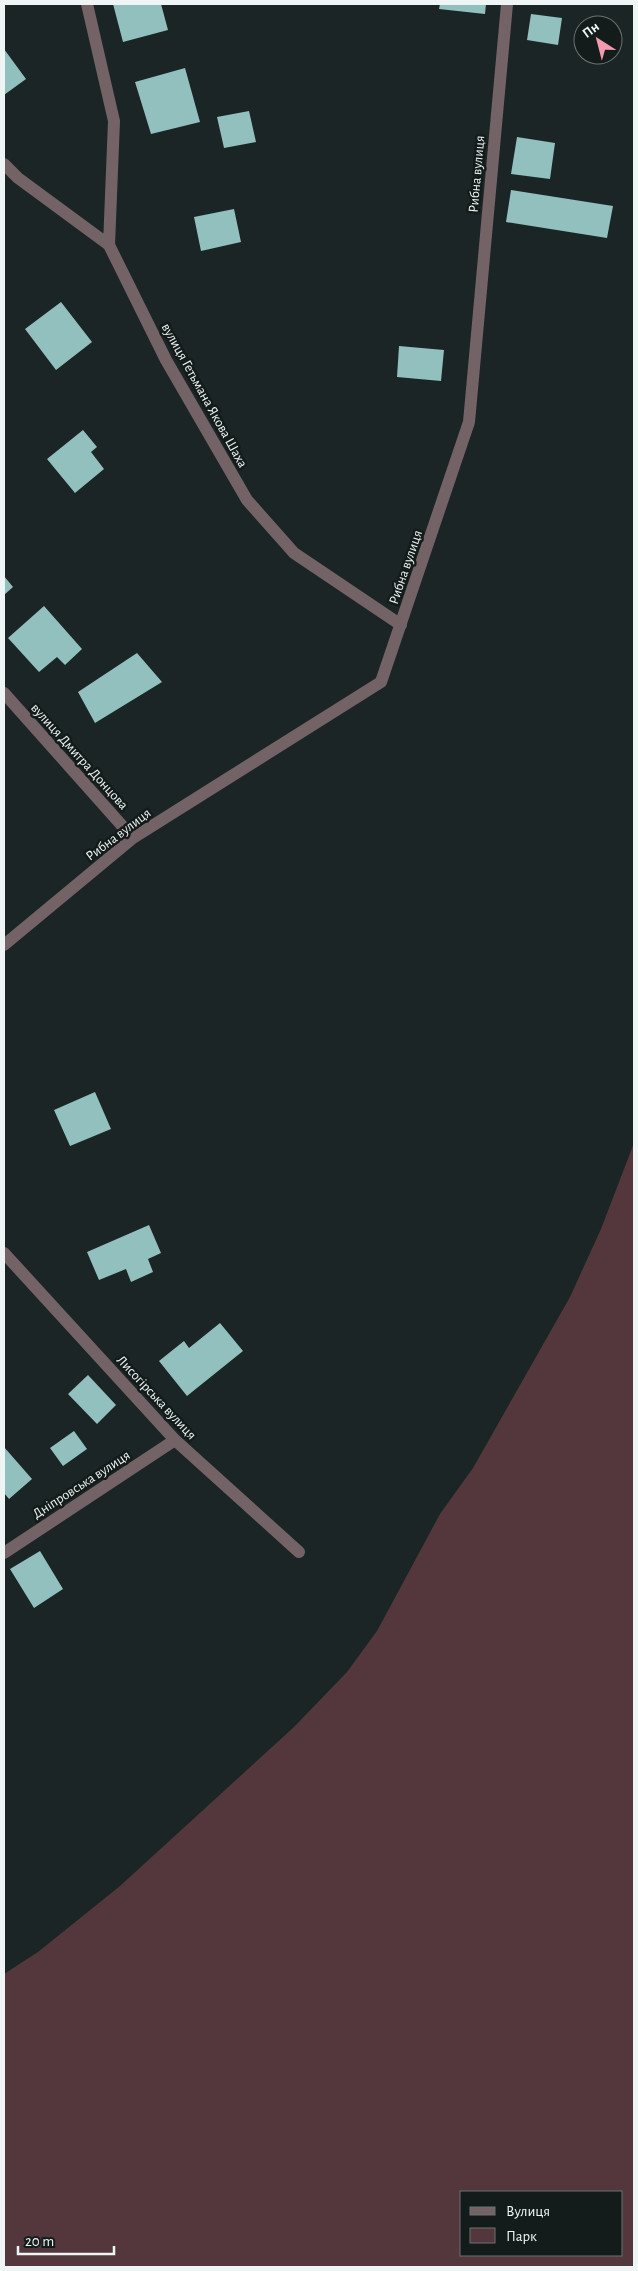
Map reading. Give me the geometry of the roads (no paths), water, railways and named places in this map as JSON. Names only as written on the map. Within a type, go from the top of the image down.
[{"type":"street","points":[[87,4],[114,121],[109,245]]},
{"type":"street","name":"Рибна вулиця","points":[[4,945],[133,838],[381,682],[469,422],[507,4]]},
{"type":"street","name":"вулиця Гетьмана Якова Шаха","points":[[4,164],[18,178],[109,245],[166,360],[248,500],[294,553],[401,625]]},
{"type":"street","name":"вулиця Дмитра Донцова","points":[[4,693],[133,838]]},
{"type":"street","name":"Лисогірська вулиця","points":[[4,1253],[175,1440],[299,1552]]},
{"type":"street","name":"Дніпровська вулиця","points":[[4,1552],[175,1440]]}]
